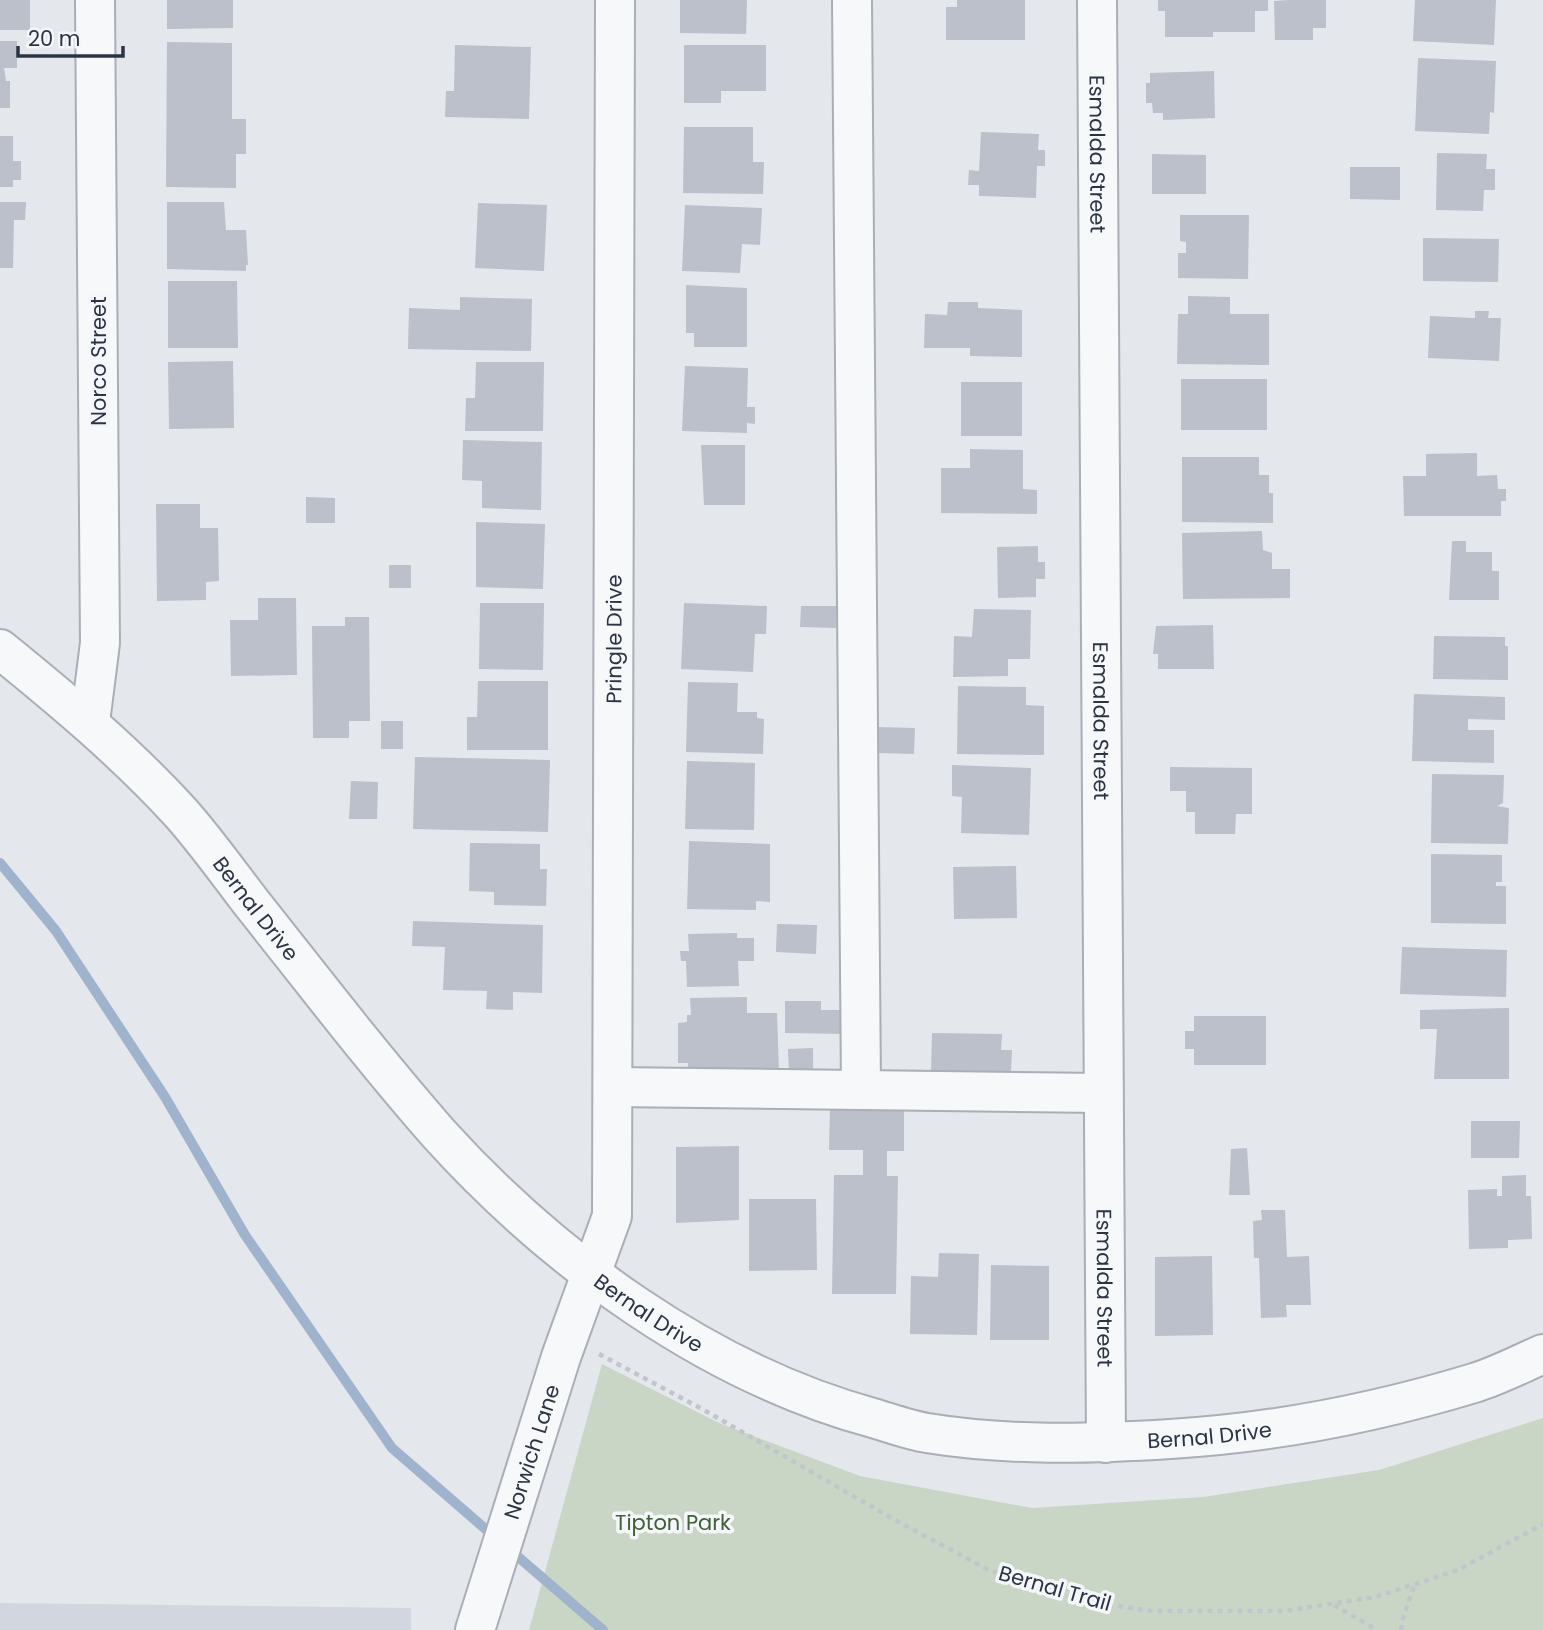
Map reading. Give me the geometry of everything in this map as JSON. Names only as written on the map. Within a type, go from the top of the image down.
[{"type":"street","name":"Norco Street","points":[[90,722],[100,643],[95,0]]},
{"type":"street","name":"Pringle Drive","points":[[592,1273],[612,1216],[615,0]]},
{"type":"street","points":[[852,0],[861,1089]]},
{"type":"street","name":"Esmalda Street","points":[[1097,0],[1106,1443]]},
{"type":"street","name":"Bernal Drive","points":[[0,649],[90,722],[181,814],[369,1052],[442,1137],[517,1211],[592,1273],[666,1327],[747,1371],[830,1407],[923,1432],[1015,1443],[1106,1443],[1219,1436],[1357,1414],[1478,1382],[1543,1354]]},
{"type":"street","points":[[613,1087],[1102,1093]]},
{"type":"street","name":"Norwich Lane","points":[[475,1630],[554,1378],[592,1273]]},
{"type":"path","name":"Bernal Trail","points":[[568,1337],[987,1569],[1020,1582],[1076,1598],[1152,1611],[1284,1611],[1334,1605],[1414,1586],[1458,1570],[1543,1524]]},
{"type":"path","points":[[1401,1630],[1414,1586]]},
{"type":"path","points":[[1334,1605],[1375,1630]]},
{"type":"shaded area","points":[[0,1603],[411,1608],[411,1630],[0,1630]]},
{"type":"green space","name":"Tipton Park","points":[[602,1364],[719,1423],[860,1476],[1032,1508],[1203,1497],[1379,1470],[1543,1418],[1543,1630],[529,1630]]},
{"type":"building","points":[[0,0],[30,0],[30,30],[0,30]]},
{"type":"building","points":[[167,0],[233,0],[233,28],[167,29]]},
{"type":"building","points":[[680,0],[747,0],[746,34],[680,33]]},
{"type":"building","points":[[957,0],[1025,0],[1025,40],[946,40],[946,7],[957,7]]},
{"type":"building","points":[[1158,0],[1268,0],[1268,11],[1255,11],[1255,32],[1213,32],[1213,37],[1165,37],[1165,11],[1158,11]]},
{"type":"building","points":[[1326,0],[1326,28],[1313,28],[1313,40],[1275,40],[1274,1]]},
{"type":"building","points":[[1415,0],[1496,0],[1494,45],[1413,41]]},
{"type":"building","points":[[0,41],[17,41],[17,68],[4,68],[6,81],[10,81],[10,108],[0,108]]},
{"type":"building","points":[[167,42],[232,43],[232,119],[246,119],[246,154],[236,154],[236,188],[166,187]]},
{"type":"building","points":[[455,45],[531,47],[529,119],[445,117],[446,91],[454,91]]},
{"type":"building","points":[[684,45],[766,45],[766,91],[721,91],[721,103],[684,103]]},
{"type":"building","points":[[1418,58],[1496,61],[1494,113],[1490,112],[1489,134],[1415,131]]},
{"type":"building","points":[[1214,71],[1215,118],[1163,120],[1163,113],[1153,113],[1152,103],[1146,103],[1146,83],[1150,83],[1150,73]]},
{"type":"building","points":[[684,127],[753,127],[753,162],[764,162],[763,194],[683,193]]},
{"type":"building","points":[[981,132],[1039,134],[1038,150],[1045,150],[1045,166],[1037,166],[1036,198],[979,196],[979,185],[968,185],[969,170],[979,171]]},
{"type":"building","points":[[0,136],[13,136],[13,161],[21,161],[21,180],[13,180],[13,187],[0,187]]},
{"type":"building","points":[[1437,153],[1487,154],[1486,169],[1495,169],[1495,190],[1484,190],[1483,211],[1436,210]]},
{"type":"building","points":[[1152,154],[1206,155],[1206,194],[1152,194]]},
{"type":"building","points":[[1350,167],[1400,167],[1400,200],[1350,199]]},
{"type":"building","points":[[0,202],[26,202],[25,220],[14,220],[13,268],[0,268]]},
{"type":"building","points":[[167,202],[224,202],[226,230],[246,230],[246,271],[167,269]]},
{"type":"building","points":[[478,203],[547,205],[544,271],[475,268]]},
{"type":"building","points":[[685,205],[762,208],[760,245],[742,244],[740,273],[682,271]]},
{"type":"building","points":[[1180,215],[1249,215],[1248,279],[1178,278],[1178,253],[1186,253],[1186,242],[1180,241]]},
{"type":"building","points":[[1423,238],[1499,239],[1498,282],[1423,281]]},
{"type":"building","points":[[168,281],[237,281],[238,348],[168,348]]},
{"type":"building","points":[[686,285],[747,288],[747,347],[694,347],[694,333],[686,333]]},
{"type":"building","points":[[1188,296],[1230,297],[1230,314],[1269,314],[1269,365],[1177,364],[1178,314],[1188,314]]},
{"type":"building","points":[[460,297],[532,299],[531,351],[408,349],[409,308],[460,310]]},
{"type":"building","points":[[948,302],[978,302],[978,308],[1022,310],[1022,357],[970,356],[970,348],[924,348],[925,314],[947,315]]},
{"type":"building","points":[[1475,311],[1489,311],[1488,318],[1501,318],[1499,361],[1428,358],[1430,316],[1475,318]]},
{"type":"building","points":[[233,361],[234,428],[169,429],[168,362]]},
{"type":"building","points":[[476,362],[544,362],[543,431],[465,431],[466,398],[475,398]]},
{"type":"building","points":[[685,366],[748,368],[747,407],[755,407],[755,424],[747,423],[747,433],[682,431]]},
{"type":"building","points":[[1181,379],[1267,379],[1267,430],[1181,430]]},
{"type":"building","points":[[961,382],[1022,382],[1022,436],[961,436]]},
{"type":"building","points":[[463,440],[542,442],[541,510],[482,508],[482,481],[462,480]]},
{"type":"building","points":[[701,445],[745,445],[745,505],[704,505]]},
{"type":"building","points":[[970,449],[1023,450],[1023,489],[1037,490],[1037,514],[941,513],[941,468],[970,468]]},
{"type":"building","points":[[1477,453],[1477,476],[1497,475],[1498,489],[1506,489],[1506,501],[1501,501],[1501,516],[1404,516],[1403,476],[1426,476],[1426,454]]},
{"type":"building","points":[[1182,457],[1259,457],[1259,475],[1269,475],[1269,493],[1273,493],[1273,523],[1182,522]]},
{"type":"building","points":[[306,497],[335,498],[335,523],[306,523]]},
{"type":"building","points":[[156,504],[200,504],[200,528],[218,528],[219,581],[206,582],[206,600],[157,601]]},
{"type":"building","points":[[476,522],[545,524],[543,589],[476,587]]},
{"type":"building","points":[[1262,531],[1263,550],[1272,553],[1272,569],[1290,569],[1290,598],[1183,599],[1182,533]]},
{"type":"building","points":[[1452,541],[1466,541],[1466,552],[1492,552],[1492,571],[1499,571],[1499,600],[1449,600]]},
{"type":"building","points":[[1038,546],[1038,562],[1045,562],[1045,579],[1036,579],[1036,597],[998,598],[997,547]]},
{"type":"building","points":[[389,565],[411,565],[411,588],[389,588]]},
{"type":"building","points":[[258,598],[296,598],[297,675],[231,676],[230,620],[258,620]]},
{"type":"building","points":[[480,603],[544,603],[543,670],[479,669]]},
{"type":"building","points":[[684,603],[767,606],[766,634],[755,634],[753,672],[681,669]]},
{"type":"building","points":[[801,606],[836,606],[836,628],[800,627]]},
{"type":"building","points":[[974,609],[1031,610],[1030,659],[1008,659],[1008,676],[953,677],[954,636],[972,637]]},
{"type":"building","points":[[345,617],[369,617],[370,721],[349,721],[349,738],[313,738],[312,626],[345,626]]},
{"type":"building","points":[[1213,625],[1214,669],[1158,669],[1158,654],[1153,654],[1156,626]]},
{"type":"building","points":[[1434,636],[1505,637],[1505,646],[1508,646],[1508,680],[1433,679]]},
{"type":"building","points":[[478,681],[548,681],[548,750],[467,750],[467,717],[477,717]]},
{"type":"building","points":[[688,682],[738,683],[737,712],[757,712],[757,718],[764,719],[763,754],[686,752]]},
{"type":"building","points":[[958,686],[1026,687],[1026,705],[1044,706],[1044,755],[957,754]]},
{"type":"building","points":[[1414,694],[1505,697],[1505,720],[1468,719],[1468,730],[1494,730],[1494,763],[1412,761]]},
{"type":"building","points":[[381,721],[403,721],[403,749],[381,749]]},
{"type":"building","points":[[877,727],[915,728],[914,754],[876,753]]},
{"type":"building","points":[[415,757],[550,760],[548,832],[413,829]]},
{"type":"building","points":[[687,761],[755,763],[754,830],[685,829]]},
{"type":"building","points":[[952,765],[1031,768],[1029,835],[961,833],[962,797],[952,796]]},
{"type":"building","points":[[1170,767],[1252,768],[1252,814],[1236,814],[1235,834],[1195,834],[1195,812],[1186,812],[1186,791],[1170,791]]},
{"type":"building","points":[[1432,774],[1504,775],[1503,803],[1497,806],[1509,808],[1508,844],[1431,843]]},
{"type":"building","points":[[351,781],[378,782],[377,819],[349,819]]},
{"type":"building","points":[[689,841],[770,844],[770,902],[756,901],[756,910],[687,909]]},
{"type":"building","points":[[470,843],[540,844],[540,869],[547,869],[546,906],[494,905],[494,892],[469,891]]},
{"type":"building","points":[[1431,854],[1502,855],[1502,882],[1496,882],[1496,886],[1506,886],[1506,924],[1431,923]]},
{"type":"building","points":[[1016,866],[1017,918],[954,919],[953,867]]},
{"type":"building","points":[[413,921],[543,925],[542,993],[513,992],[513,1010],[486,1009],[487,991],[443,990],[445,947],[412,946]]},
{"type":"building","points":[[777,924],[817,925],[816,954],[776,952]]},
{"type":"building","points":[[737,933],[737,938],[754,938],[754,961],[738,961],[739,986],[687,987],[686,961],[681,961],[680,951],[689,951],[688,934]]},
{"type":"building","points":[[1402,947],[1507,950],[1506,997],[1400,994]]},
{"type":"building","points":[[747,997],[747,1013],[777,1013],[779,1072],[688,1074],[688,1063],[678,1063],[678,1023],[687,1022],[687,1015],[691,1015],[690,998]]},
{"type":"building","points":[[785,1001],[821,1001],[821,1010],[847,1010],[847,1034],[785,1033]]},
{"type":"building","points":[[1509,1008],[1509,1079],[1434,1079],[1437,1029],[1420,1029],[1420,1010]]},
{"type":"building","points":[[1194,1016],[1266,1016],[1266,1065],[1194,1065],[1194,1049],[1185,1049],[1185,1031],[1194,1031]]},
{"type":"building","points":[[932,1033],[1002,1034],[1001,1050],[1012,1050],[1011,1071],[931,1074]]},
{"type":"building","points":[[813,1048],[813,1071],[789,1071],[788,1049]]},
{"type":"building","points":[[830,1108],[904,1110],[904,1151],[887,1151],[887,1176],[898,1176],[896,1294],[832,1294],[834,1175],[863,1175],[863,1150],[829,1150]]},
{"type":"building","points":[[1471,1121],[1520,1121],[1519,1158],[1471,1158]]},
{"type":"building","points":[[739,1146],[739,1220],[676,1223],[676,1147]]},
{"type":"building","points":[[1247,1148],[1250,1195],[1229,1195],[1231,1149]]},
{"type":"building","points":[[1526,1175],[1526,1196],[1531,1196],[1532,1239],[1508,1240],[1508,1248],[1469,1249],[1468,1190],[1497,1189],[1497,1196],[1502,1196],[1502,1176]]},
{"type":"building","points":[[749,1199],[816,1199],[817,1270],[749,1271]]},
{"type":"building","points":[[1261,1210],[1285,1210],[1287,1257],[1309,1256],[1311,1305],[1286,1305],[1287,1317],[1261,1318],[1259,1258],[1254,1258],[1253,1221],[1262,1220]]},
{"type":"building","points":[[939,1253],[979,1254],[977,1335],[910,1334],[911,1276],[938,1277]]},
{"type":"building","points":[[1212,1256],[1213,1335],[1155,1336],[1155,1257]]},
{"type":"building","points":[[991,1265],[1049,1266],[1049,1340],[990,1340]]},
{"type":"waterway","points":[[0,863],[56,931],[165,1097],[245,1235],[392,1448],[497,1539]]},
{"type":"waterway","points":[[509,1549],[603,1630]]}]
